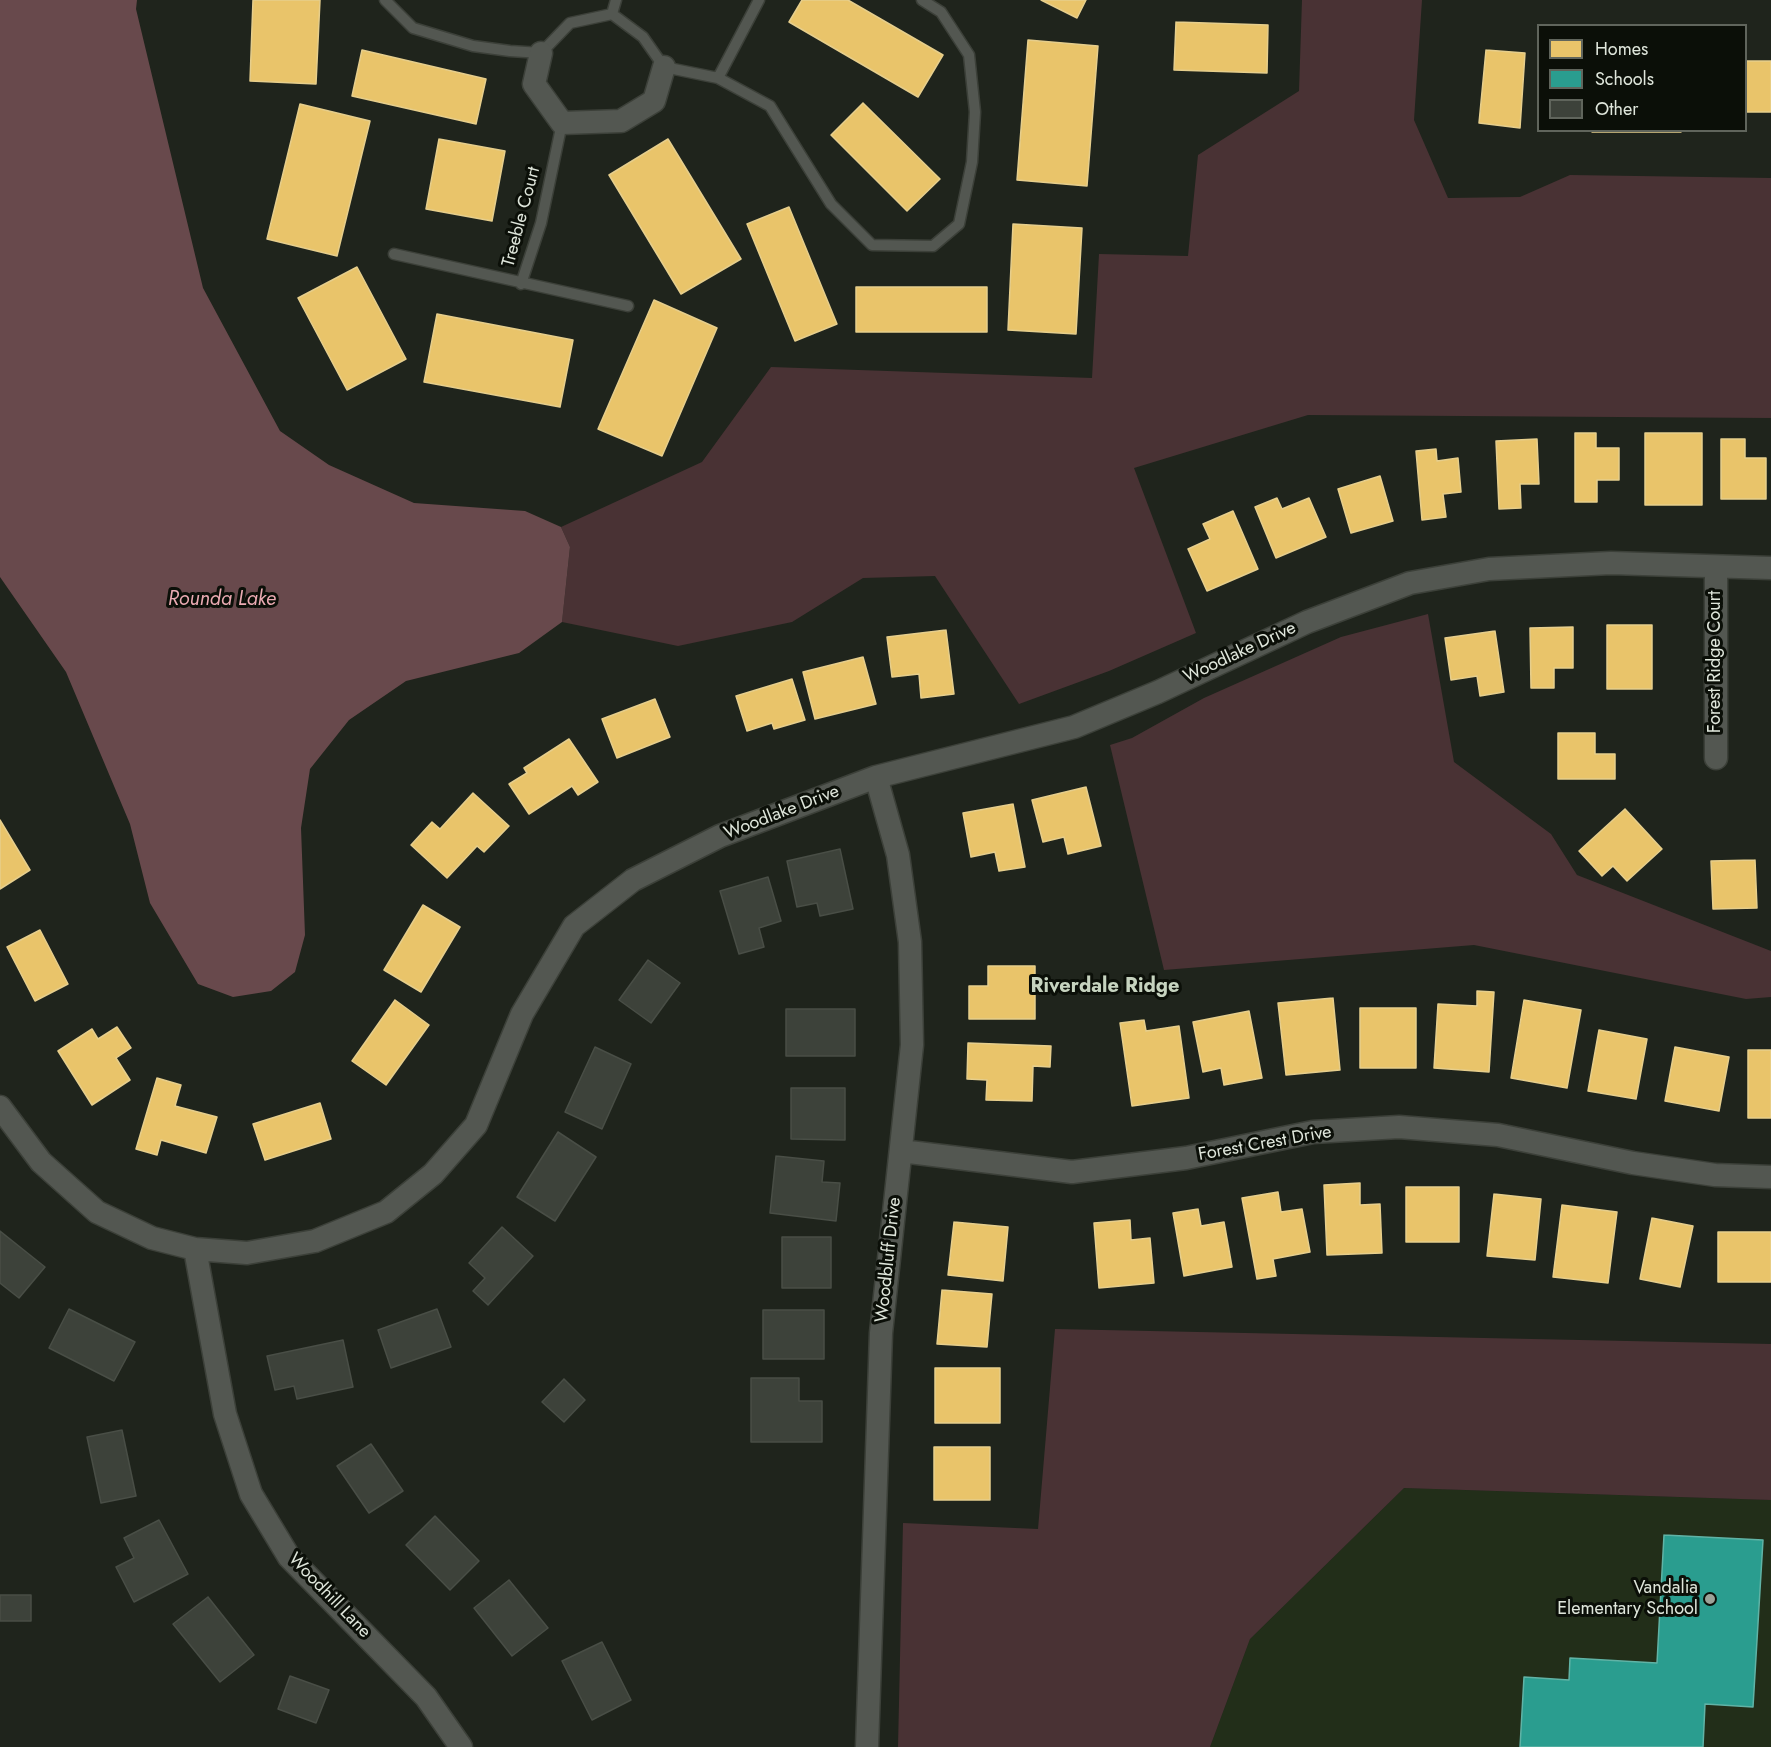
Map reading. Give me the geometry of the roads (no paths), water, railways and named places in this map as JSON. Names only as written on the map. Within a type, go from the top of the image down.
[{"type":"street","points":[[542,53],[534,84],[562,123],[621,121],[654,101],[664,67]]},
{"type":"street","name":"Woodlake Drive","points":[[0,1107],[41,1162],[97,1212],[152,1238],[195,1249],[247,1253],[303,1243],[386,1212],[433,1174],[476,1125],[522,1014],[574,926],[633,880],[720,836],[876,777],[1074,727],[1158,692],[1307,622],[1410,583],[1489,569],[1611,563],[1771,568]]},
{"type":"street","name":"Forest Ridge Court","points":[[1716,567],[1716,758]]},
{"type":"street","name":"Woodbluff Drive","points":[[867,1747],[881,1333],[912,1046],[910,942],[898,855],[876,777]]},
{"type":"street","name":"Forest Crest Drive","points":[[901,1151],[1072,1172],[1186,1158],[1313,1132],[1399,1127],[1498,1135],[1633,1163],[1715,1175],[1771,1177]]},
{"type":"street","name":"Woodhill Lane","points":[[195,1249],[225,1414],[251,1494],[289,1557],[426,1698],[461,1747]]},
{"type":"lane","points":[[385,0],[413,28],[473,46],[542,53],[570,23],[612,14],[643,37],[664,67],[718,78],[770,106],[831,204],[872,244],[933,246],[959,224],[972,162],[975,112],[969,55],[941,12],[922,0]]},
{"type":"lane","points":[[612,14],[616,0]]},
{"type":"lane","points":[[718,78],[759,0]]},
{"type":"lane","name":"Treeble Court","points":[[520,284],[542,222],[562,123]]},
{"type":"lane","name":"Treeble Court","points":[[394,254],[520,284],[628,306]]},
{"type":"water","name":"Rounda Lake","points":[[0,0],[137,0],[136,9],[203,288],[280,431],[329,465],[414,503],[525,511],[561,527],[570,547],[562,622],[519,653],[406,681],[349,720],[310,769],[301,828],[305,935],[295,972],[271,991],[233,997],[198,984],[150,903],[130,824],[66,672],[0,577]]},
{"type":"place","name":"Vandalia Elementary School","points":[[1710,1599]]},
{"type":"district","name":"Riverdale Ridge","points":[[1105,987]]}]
